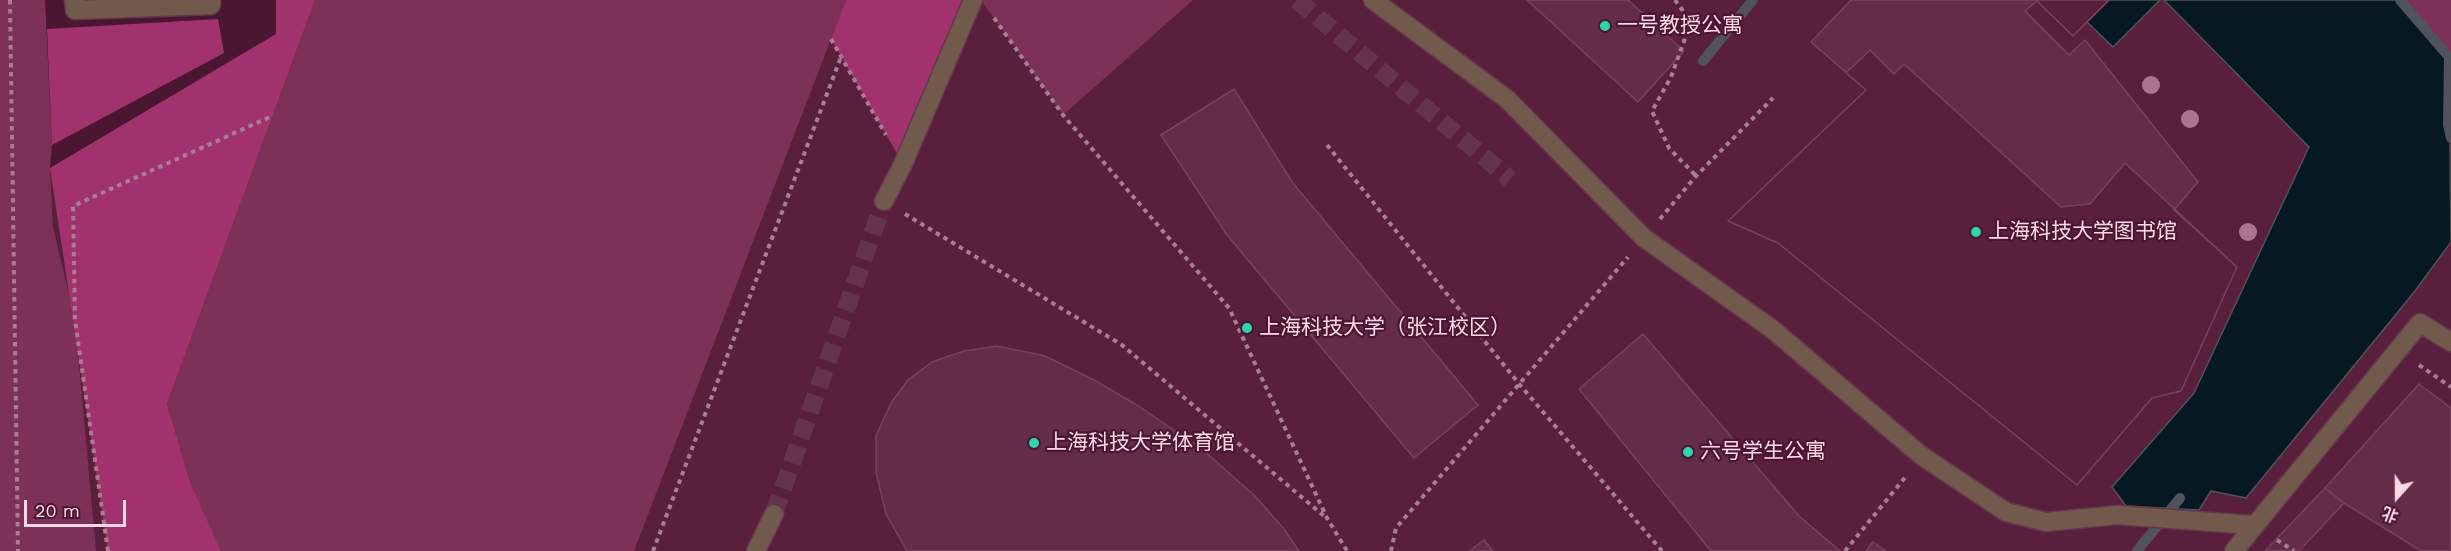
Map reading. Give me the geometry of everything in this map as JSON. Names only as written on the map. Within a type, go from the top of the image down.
[{"type":"street","points":[[74,0],[75,10],[211,5],[211,0]]},
{"type":"street","points":[[1373,0],[1507,99],[1644,238],[1772,329],[1922,456],[2006,512],[2046,522],[2117,515],[2253,525]]},
{"type":"street","points":[[884,201],[980,5]]},
{"type":"street","points":[[2234,551],[2420,323],[2451,342]]},
{"type":"street","points":[[756,551],[774,514]]},
{"type":"path","points":[[10,0],[18,551]]},
{"type":"path","points":[[1675,0],[1691,22],[1671,77],[1652,111],[1669,148],[1696,176]]},
{"type":"path","points":[[980,5],[1063,115],[1229,308],[1327,518],[1347,551]]},
{"type":"path","points":[[831,39],[903,164]]},
{"type":"path","points":[[653,551],[841,57]]},
{"type":"path","points":[[1391,551],[1396,528],[1696,176],[1773,98]]},
{"type":"path","points":[[108,551],[75,320],[73,206],[272,116]]},
{"type":"path","points":[[1327,145],[1520,385],[1662,551]]},
{"type":"path","points":[[884,201],[1122,345],[1327,518]]},
{"type":"path","points":[[2398,350],[2451,387]]},
{"type":"path","points":[[1845,551],[1922,456]]},
{"type":"shaded area","points":[[0,0],[45,0],[52,145],[50,168],[53,227],[75,320],[96,551],[0,551]]},
{"type":"shaded area","name":"上海科技大学（张江校区）","points":[[276,0],[2451,0],[2451,551],[40,551],[53,227],[50,168],[276,34]]},
{"type":"shaded area","points":[[276,0],[315,0],[167,404],[191,485],[221,551],[108,551],[50,168],[276,34]]},
{"type":"shaded area","points":[[315,0],[846,0],[634,551],[221,551],[205,522],[191,485],[167,404]]},
{"type":"shaded area","points":[[846,0],[973,0],[903,164],[831,39]]},
{"type":"shaded area","points":[[981,0],[1193,0],[1063,115]]},
{"type":"shaded area","points":[[2400,0],[2451,0],[2451,138],[2448,125],[2448,57]]},
{"type":"shaded area","points":[[218,19],[224,53],[52,145],[47,29]]},
{"type":"water","points":[[2109,0],[2160,0],[2113,47],[2087,22]]},
{"type":"water","points":[[2164,0],[2400,0],[2449,57],[2451,242],[2415,291],[2246,498],[2211,491],[2199,510],[2126,506],[2112,487],[2194,393],[2309,147]]},
{"type":"building","name":"一号教授公寓","points":[[1527,0],[1628,0],[1684,51],[1638,102]]},
{"type":"building","name":"上海科技大学图书馆","points":[[1851,0],[2109,0],[2073,36],[2037,1],[2025,11],[2069,55],[2085,40],[2198,182],[2174,210],[2237,267],[2181,391],[2152,398],[2077,485],[1778,243],[1728,221],[1866,90],[1811,42]]},
{"type":"building","points":[[2036,0],[2109,0],[2073,36]]},
{"type":"building","name":"上海科技大学图书馆","points":[[1870,50],[1894,74],[1904,64],[2061,207],[2090,204],[2125,163],[2237,267],[2181,391],[2152,398],[2077,485],[1778,243],[1728,221],[1866,90],[1846,73]]},
{"type":"building","points":[[1234,89],[1292,182],[1478,405],[1414,458],[1227,235],[1161,135]]},
{"type":"building","name":"六号学生公寓","points":[[1643,334],[1799,516],[1840,551],[1711,551],[1579,389]]},
{"type":"building","name":"上海科技大学体育馆","points":[[997,346],[1045,356],[1094,380],[1140,407],[1203,450],[1255,496],[1284,529],[1299,551],[907,551],[886,514],[876,472],[876,436],[891,403],[909,379],[932,362],[964,351]]},
{"type":"building","points":[[2419,384],[2451,408],[2451,551],[2421,551],[2344,503],[2325,488]]},
{"type":"building","points":[[2325,488],[2344,503],[2299,551],[2265,551]]},
{"type":"building","points":[[1484,540],[1493,551],[1469,551]]},
{"type":"building","points":[[1873,542],[1886,551],[1866,551]]},
{"type":"waterway","points":[[1703,61],[1753,0]]},
{"type":"waterway","points":[[2400,0],[2449,57],[2448,125],[2451,138]]},
{"type":"waterway","points":[[2137,551],[2180,498]]},
{"type":"tunnel","points":[[1297,0],[1510,179]]},
{"type":"tunnel","points":[[774,514],[884,201]]},
{"type":"place","name":"一号教授公寓","points":[[1605,26]]},
{"type":"place","name":"上海科技大学图书馆","points":[[1976,232]]},
{"type":"place","name":"上海科技大学（张江校区）","points":[[1247,328]]},
{"type":"place","name":"上海科技大学体育馆","points":[[1034,443]]},
{"type":"place","name":"六号学生公寓","points":[[1688,452]]}]
